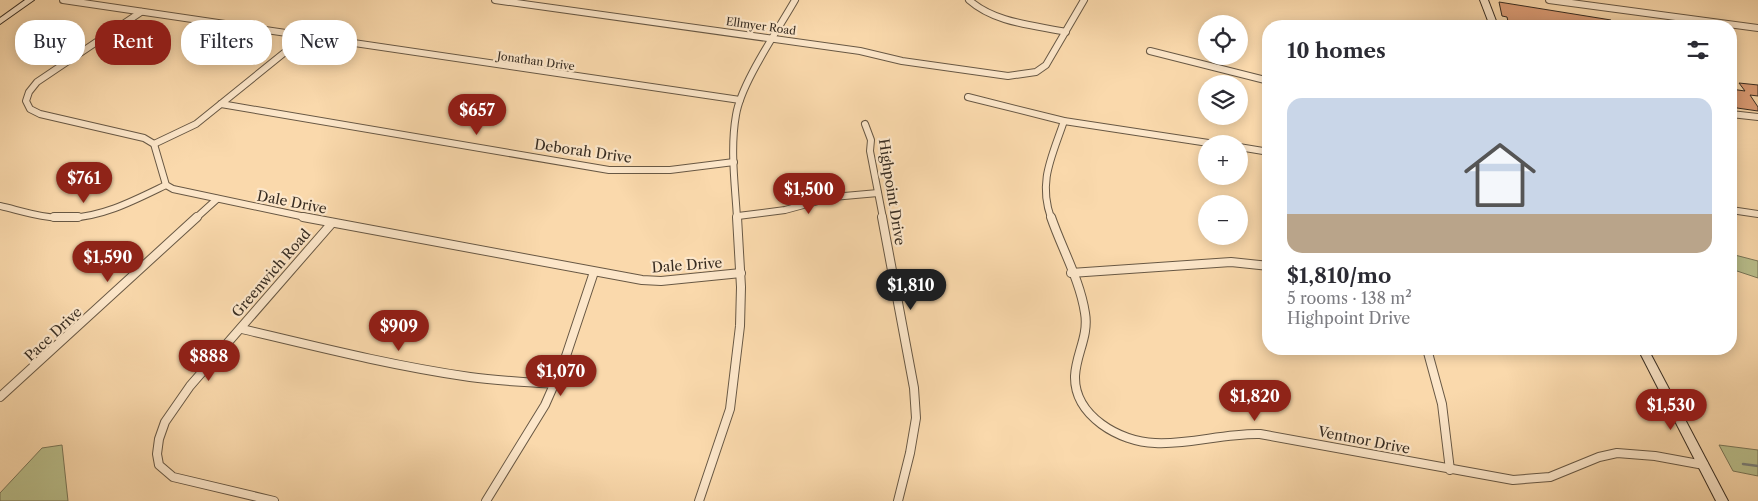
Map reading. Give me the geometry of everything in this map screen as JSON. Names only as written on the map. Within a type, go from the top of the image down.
[{"type":"main road","points":[[0,22],[30,0]]},
{"type":"main road","points":[[1484,0],[1492,20]]},
{"type":"main road","points":[[1646,355],[1722,501]]},
{"type":"street","name":"Jonathan Drive","points":[[63,0],[282,33]]},
{"type":"street","name":"Ellmyer Road","points":[[496,0],[860,50],[902,61],[1008,76],[1036,72],[1046,65],[1066,32]]},
{"type":"street","points":[[700,501],[730,409],[740,326],[741,273],[734,162],[734,127],[740,100],[795,0]]},
{"type":"street","points":[[969,0],[983,11],[998,16],[1066,32],[1084,0]]},
{"type":"street","points":[[1550,0],[1699,20]]},
{"type":"street","points":[[0,206],[55,217],[70,218],[106,211],[126,204],[166,185],[154,144],[144,138],[40,114],[30,109],[26,101],[29,92],[37,82],[141,12]]},
{"type":"street","points":[[1737,25],[1758,28]]},
{"type":"street","name":"Jonathan Drive","points":[[357,44],[740,100]]},
{"type":"street","points":[[1150,51],[1262,79]]},
{"type":"street","points":[[154,144],[191,128],[282,55]]},
{"type":"street","points":[[968,97],[1064,121],[1198,141]]},
{"type":"street","name":"Deborah Drive","points":[[222,104],[609,170],[670,170],[734,162]]},
{"type":"street","points":[[1737,115],[1758,118]]},
{"type":"street","name":"Ventnor Drive","points":[[1064,121],[1046,179],[1044,192],[1054,226],[1082,300],[1086,320],[1086,340],[1076,369],[1075,381],[1078,392],[1092,416],[1117,434],[1146,444],[1166,445],[1228,434],[1251,433],[1513,480],[1535,480],[1562,473],[1605,455],[1655,456],[1704,465]]},
{"type":"street","name":"Highpoint Drive","points":[[865,124],[871,140],[870,150],[914,388],[916,418],[910,453],[898,501]]},
{"type":"street","points":[[1248,148],[1262,151]]},
{"type":"street","name":"Dale Drive","points":[[166,185],[173,189],[332,223],[642,280],[661,281],[741,273]]},
{"type":"street","points":[[738,216],[785,210],[825,198],[878,193]]},
{"type":"street","name":"Pace Drive","points":[[0,397],[16,385],[217,199]]},
{"type":"street","points":[[1737,211],[1758,214]]},
{"type":"street","name":"Greenwich Road","points":[[274,501],[173,476],[159,465],[157,454],[159,439],[165,422],[174,407],[332,223]]},
{"type":"street","points":[[1071,273],[1230,262],[1262,265]]},
{"type":"street","points":[[486,501],[536,420],[554,384],[564,362],[594,272]]},
{"type":"street","points":[[242,329],[348,354],[448,373],[472,377],[554,384]]},
{"type":"street","points":[[1428,355],[1442,404],[1450,470]]},
{"type":"green space","points":[[1737,256],[1758,261],[1758,278],[1737,271]]},
{"type":"green space","points":[[62,445],[68,501],[0,501],[0,493],[42,448]]},
{"type":"green space","points":[[1719,445],[1758,450],[1758,476],[1733,471]]},
{"type":"building","points":[[1499,2],[1611,20],[1508,20],[1507,17],[1502,16]]},
{"type":"building","points":[[1739,83],[1758,85],[1758,96],[1750,95],[1758,107],[1758,111],[1737,108],[1737,90],[1745,91]]},
{"type":"waterway","points":[[1743,464],[1758,466]]}]
